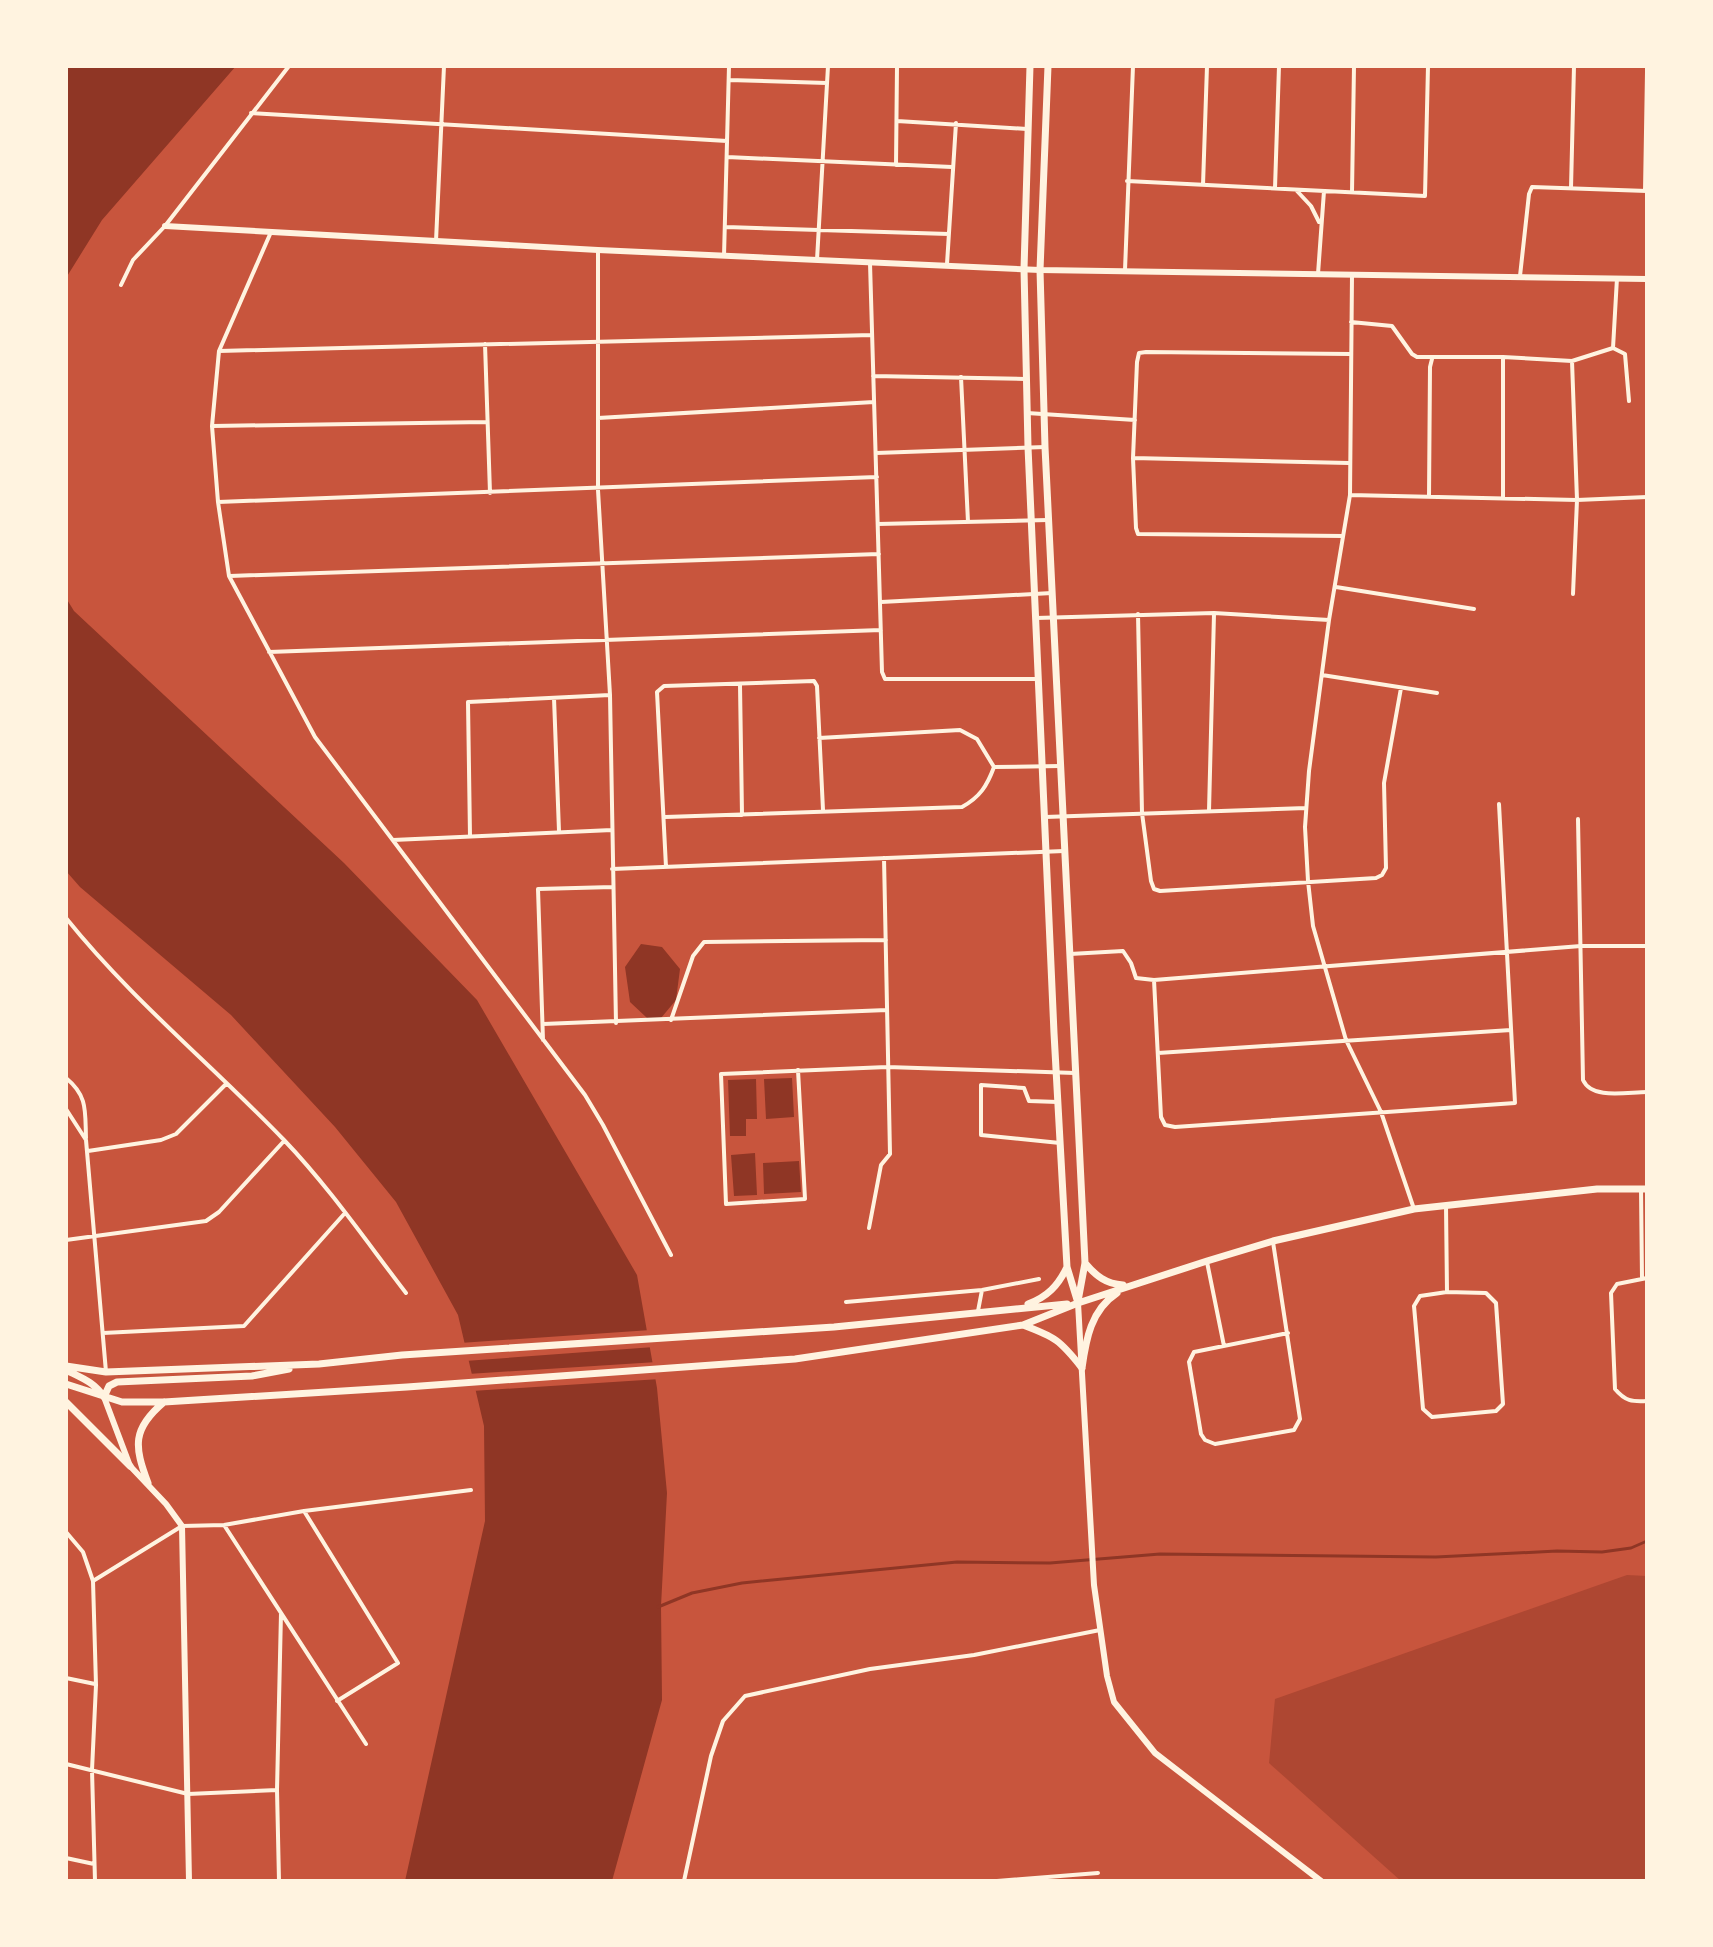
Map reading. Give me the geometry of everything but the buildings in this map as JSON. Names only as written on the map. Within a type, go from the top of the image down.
[{"type":"main road","points":[[1030,66],[1024,269],[1028,447],[1067,1267],[1078,1303]]},
{"type":"main road","points":[[1048,66],[1040,270],[1048,520],[1085,1263],[1078,1303]]},
{"type":"main road","points":[[1052,985],[1072,983]]},
{"type":"main road","points":[[66,1384],[122,1402],[164,1402],[795,1359],[1023,1325],[1129,1285],[1273,1241],[1414,1209],[1597,1189],[1644,1189]]},
{"type":"main road","points":[[1085,1263],[1092,1272],[1111,1284],[1129,1285]]},
{"type":"main road","points":[[1018,1308],[1042,1299],[1052,1291],[1067,1267]]},
{"type":"main road","points":[[1082,1368],[1086,1341],[1099,1309],[1107,1299],[1129,1285]]},
{"type":"main road","points":[[104,1397],[109,1386],[117,1382],[252,1376],[319,1364],[402,1355],[834,1327],[1078,1303]]},
{"type":"main road","points":[[1023,1325],[1060,1341],[1082,1368]]},
{"type":"main road","points":[[66,1368],[106,1372],[319,1364]]},
{"type":"main road","points":[[66,1368],[87,1379],[104,1397]]},
{"type":"main road","points":[[66,1402],[130,1466]]},
{"type":"main road","points":[[148,1483],[139,1459],[137,1437],[152,1412],[164,1402]]},
{"type":"street","points":[[121,285],[133,260],[165,226],[289,66]]},
{"type":"street","points":[[436,241],[444,66]]},
{"type":"street","points":[[724,256],[729,66]]},
{"type":"street","points":[[817,260],[828,66]]},
{"type":"street","points":[[896,165],[897,66]]},
{"type":"street","points":[[1125,270],[1133,66]]},
{"type":"street","points":[[1203,185],[1207,66]]},
{"type":"street","points":[[1275,189],[1279,66]]},
{"type":"street","points":[[1352,192],[1354,66]]},
{"type":"street","points":[[1127,181],[1425,196],[1428,66]]},
{"type":"street","points":[[1571,188],[1574,66]]},
{"type":"street","points":[[1520,277],[1530,189],[1646,191],[1647,72]]},
{"type":"street","points":[[729,80],[827,83]]},
{"type":"street","points":[[251,113],[727,141]]},
{"type":"street","points":[[897,121],[1027,129]]},
{"type":"street","points":[[947,266],[956,123]]},
{"type":"street","points":[[727,157],[952,167]]},
{"type":"street","points":[[1295,189],[1311,206],[1321,227]]},
{"type":"street","points":[[1318,274],[1324,191]]},
{"type":"street","points":[[165,226],[1040,270],[1647,279]]},
{"type":"street","points":[[726,227],[949,234]]},
{"type":"street","points":[[272,231],[219,351],[212,426],[218,502],[229,576],[315,737],[585,1095],[671,1255]]},
{"type":"street","points":[[598,250],[598,490],[610,695],[616,1023]]},
{"type":"street","points":[[870,263],[882,672],[885,679],[1038,679]]},
{"type":"street","points":[[1352,275],[1350,495],[1329,620],[1306,808],[1308,881],[1313,926],[1346,1040],[1381,1112],[1414,1209]]},
{"type":"street","points":[[1613,348],[1617,278]]},
{"type":"street","points":[[1351,322],[1392,326],[1412,354],[1432,359],[1503,357],[1572,361],[1613,348],[1625,354],[1629,401]]},
{"type":"street","points":[[219,351],[872,335]]},
{"type":"street","points":[[485,343],[490,493]]},
{"type":"street","points":[[1343,536],[1138,534],[1133,458],[1139,353],[1351,354]]},
{"type":"street","points":[[1503,357],[1503,498]]},
{"type":"street","points":[[1429,497],[1432,359]]},
{"type":"street","points":[[1572,361],[1577,500],[1573,594]]},
{"type":"street","points":[[873,376],[1026,379]]},
{"type":"street","points":[[961,377],[968,522]]},
{"type":"street","points":[[598,418],[874,402]]},
{"type":"street","points":[[1027,413],[1135,420]]},
{"type":"street","points":[[212,426],[486,422]]},
{"type":"street","points":[[876,453],[1045,447]]},
{"type":"street","points":[[1133,458],[1349,463]]},
{"type":"street","points":[[218,502],[598,490],[877,477]]},
{"type":"street","points":[[1350,495],[1577,500],[1647,497]]},
{"type":"street","points":[[878,524],[1048,520]]},
{"type":"street","points":[[229,576],[879,554]]},
{"type":"street","points":[[1336,587],[1474,609]]},
{"type":"street","points":[[881,602],[1052,593]]},
{"type":"street","points":[[1036,618],[1214,613],[1329,620]]},
{"type":"street","points":[[1209,811],[1214,613]]},
{"type":"street","points":[[1138,614],[1142,813],[1154,889],[1160,891],[1376,878],[1382,875],[1386,868],[1384,783],[1401,688]]},
{"type":"street","points":[[269,652],[881,630]]},
{"type":"street","points":[[1322,675],[1437,693]]},
{"type":"street","points":[[666,867],[657,692],[664,686],[814,681],[817,686],[823,810]]},
{"type":"street","points":[[740,685],[742,815]]},
{"type":"street","points":[[470,836],[468,702],[610,695]]},
{"type":"street","points":[[554,698],[559,831]]},
{"type":"street","points":[[665,817],[962,807],[979,798],[994,767],[977,739],[960,730],[819,738]]},
{"type":"street","points":[[994,767],[1060,766]]},
{"type":"street","points":[[1154,980],[1161,1117],[1165,1125],[1175,1127],[1515,1103],[1499,804]]},
{"type":"street","points":[[1045,817],[1306,808]]},
{"type":"street","points":[[1578,819],[1583,1080],[1594,1093],[1647,1092]]},
{"type":"street","points":[[393,840],[612,830]]},
{"type":"street","points":[[612,869],[1064,851]]},
{"type":"street","points":[[869,1228],[881,1165],[890,1154],[884,858]]},
{"type":"street","points":[[543,1043],[538,889],[613,887]]},
{"type":"street","points":[[66,918],[68,925],[140,1001],[285,1141],[406,1293]]},
{"type":"street","points":[[671,1020],[693,956],[704,942],[886,940]]},
{"type":"street","points":[[1070,954],[1123,951],[1136,978],[1154,980],[1581,946],[1647,946]]},
{"type":"street","points":[[543,1024],[887,1010]]},
{"type":"street","points":[[1158,1053],[1511,1030]]},
{"type":"street","points":[[798,1070],[805,1199],[726,1204],[721,1074],[798,1070],[887,1067],[1075,1073]]},
{"type":"street","points":[[66,1078],[79,1089],[85,1103],[106,1372]]},
{"type":"street","points":[[88,1151],[161,1140],[176,1134],[226,1084]]},
{"type":"street","points":[[1058,1102],[1029,1101],[1024,1088],[981,1085],[981,1135],[1060,1143]]},
{"type":"street","points":[[66,1109],[86,1140]]},
{"type":"street","points":[[66,1240],[206,1221],[219,1212],[285,1141]]},
{"type":"street","points":[[1644,1189],[1645,1278],[1617,1284],[1611,1293],[1615,1389],[1622,1398],[1631,1402],[1647,1401]]},
{"type":"street","points":[[1446,1204],[1447,1292]]},
{"type":"street","points":[[103,1333],[244,1326],[345,1213]]},
{"type":"street","points":[[1273,1241],[1288,1333],[1300,1419],[1298,1425],[1294,1430],[1215,1444],[1205,1440],[1201,1434],[1189,1362],[1194,1352],[1288,1333]]},
{"type":"street","points":[[1207,1261],[1224,1346]]},
{"type":"street","points":[[846,1302],[982,1290],[1039,1279]]},
{"type":"street","points":[[978,1314],[982,1290]]},
{"type":"street","points":[[1447,1292],[1486,1293],[1496,1303],[1503,1404],[1496,1411],[1432,1417],[1423,1409],[1414,1306],[1420,1296],[1447,1292]]},
{"type":"street","points":[[1078,1303],[1094,1585],[1107,1676],[1114,1702],[1155,1753],[1321,1881]]},
{"type":"street","points":[[104,1397],[130,1466],[148,1483],[182,1526],[189,1881]]},
{"type":"street","points":[[93,1581],[182,1526],[224,1525],[304,1511],[471,1490]]},
{"type":"street","points":[[304,1511],[398,1663],[337,1701]]},
{"type":"street","points":[[224,1525],[366,1744]]},
{"type":"street","points":[[66,1532],[83,1552],[93,1581],[95,1881]]},
{"type":"street","points":[[279,1881],[277,1790],[281,1613]]},
{"type":"street","points":[[684,1881],[711,1756],[723,1721],[745,1696],[870,1669],[974,1655],[1100,1630]]},
{"type":"street","points":[[66,1678],[96,1685]]},
{"type":"street","points":[[66,1764],[188,1794],[277,1790]]},
{"type":"street","points":[[66,1858],[94,1864]]},
{"type":"street","points":[[997,1881],[1098,1873]]},
{"type":"shaded area","points":[[66,66],[236,66],[102,220],[66,278]]},
{"type":"shaded area","points":[[66,598],[74,611],[344,863],[477,1000],[637,1275],[657,1388],[667,1493],[661,1606],[662,1700],[612,1881],[405,1881],[485,1521],[484,1426],[458,1315],[396,1202],[335,1127],[231,1015],[80,887],[66,871]]},
{"type":"shaded area","points":[[641,944],[662,947],[680,969],[676,1000],[661,1018],[647,1018],[630,1002],[625,967]]},
{"type":"shaded area","points":[[792,1078],[794,1117],[766,1119],[764,1079]]},
{"type":"shaded area","points":[[756,1079],[757,1119],[746,1119],[746,1136],[730,1136],[728,1080]]},
{"type":"shaded area","points":[[755,1153],[757,1195],[734,1196],[731,1155]]},
{"type":"shaded area","points":[[799,1161],[801,1192],[764,1194],[763,1163]]},
{"type":"shaded area","points":[[1627,1575],[1647,1576],[1647,1881],[1401,1881],[1269,1763],[1275,1699]]},
{"type":"pier","points":[[651,1330],[654,1347],[465,1361],[460,1343]]},
{"type":"pier","points":[[657,1362],[660,1379],[472,1391],[468,1374]]},
{"type":"waterway","points":[[658,1607],[692,1593],[742,1583],[957,1562],[1050,1563],[1160,1554],[1436,1557],[1602,1552],[1631,1548],[1647,1541]]}]
